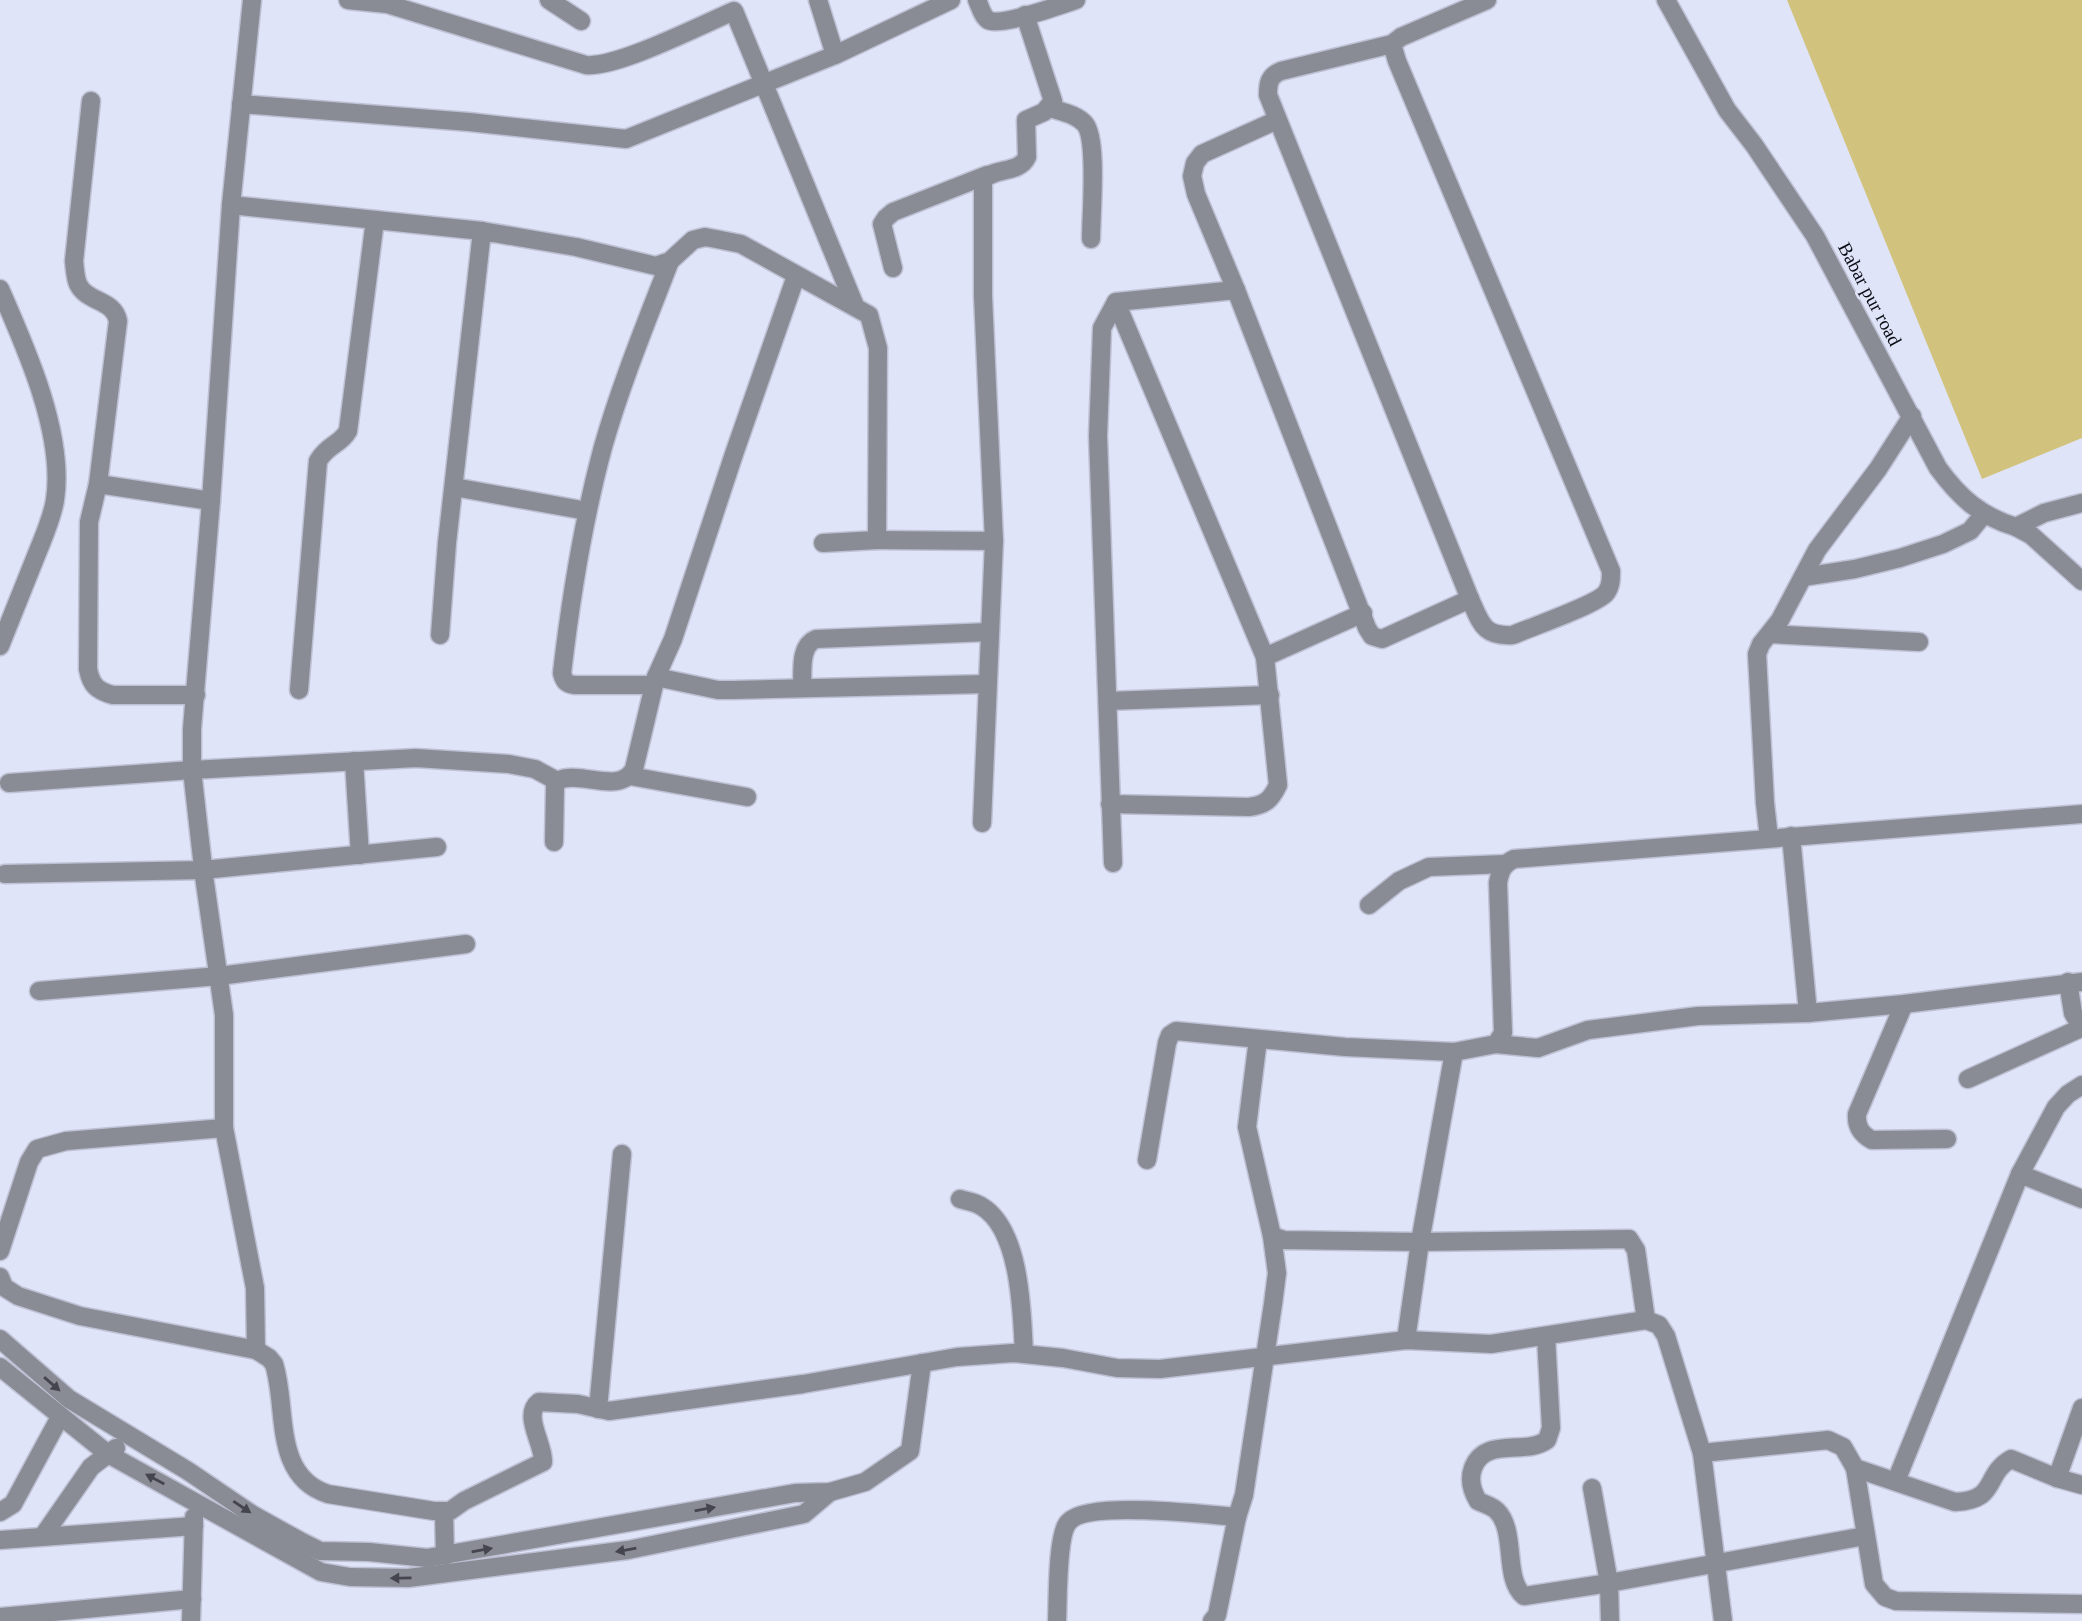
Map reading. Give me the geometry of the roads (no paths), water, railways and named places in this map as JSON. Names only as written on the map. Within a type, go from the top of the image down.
[{"type":"street","points":[[252,0],[231,205],[192,769],[224,1015],[224,1128],[255,1288],[256,1350]]},
{"type":"street","points":[[348,0],[387,4],[596,66],[624,58],[739,6],[763,83],[855,306]]},
{"type":"street","points":[[549,0],[582,20]]},
{"type":"street","points":[[818,0],[835,55]]},
{"type":"street","points":[[241,104],[626,139],[835,55],[951,0]]},
{"type":"street","points":[[977,0],[985,18],[991,21],[1025,15],[1076,0]]},
{"type":"street","points":[[1392,44],[1611,571],[1611,582],[1605,594],[1513,635],[1500,636],[1489,632],[1470,599],[1268,95],[1269,80],[1273,75],[1392,44],[1401,37],[1487,0]]},
{"type":"street","name":"Babar pur road","points":[[1666,0],[1727,110],[1815,236],[1938,468],[1956,493],[1994,520],[2031,535],[2082,581]]},
{"type":"street","points":[[893,268],[882,224],[893,212],[987,175],[1019,167],[1027,158],[1026,120],[1050,108],[1053,101],[1025,15]]},
{"type":"street","points":[[91,101],[74,261],[76,279],[83,291],[111,307],[116,312],[118,321],[98,484],[89,522],[88,669],[90,679],[101,692],[113,695],[196,695]]},
{"type":"street","points":[[1050,108],[1077,117],[1090,133],[1093,149],[1091,239]]},
{"type":"street","points":[[1277,120],[1202,154],[1195,163],[1192,176],[1196,194],[1367,628],[1373,636],[1382,639],[1470,599]]},
{"type":"street","points":[[982,823],[994,541],[983,296],[983,186],[987,175]]},
{"type":"street","points":[[231,205],[482,231],[576,247],[656,266],[670,261],[693,240],[705,237],[741,244],[869,315],[878,348],[875,540]]},
{"type":"street","points":[[299,690],[318,461],[324,450],[344,437],[348,431],[375,220]]},
{"type":"street","points":[[440,635],[482,231]]},
{"type":"street","points":[[670,261],[628,370],[587,511],[573,585],[562,673],[564,680],[575,685],[655,681],[718,690],[986,684]]},
{"type":"street","points":[[554,842],[555,787],[558,781],[569,777],[624,780],[634,769],[655,681],[673,639],[796,276]]},
{"type":"street","points":[[0,289],[31,359],[55,448],[57,482],[55,501],[47,527],[0,646]]},
{"type":"street","points":[[1116,302],[1236,290]]},
{"type":"street","points":[[1110,804],[1249,807],[1262,805],[1272,797],[1278,785],[1265,657],[1116,302]]},
{"type":"street","points":[[1113,863],[1098,436],[1102,328],[1116,302]]},
{"type":"street","points":[[1769,838],[1756,661],[1761,644],[1780,620],[1817,550],[1878,469],[1912,416]]},
{"type":"street","points":[[98,484],[211,500]]},
{"type":"street","points":[[454,488],[587,511]]},
{"type":"street","points":[[2016,527],[2044,513],[2082,503]]},
{"type":"street","points":[[1803,577],[1855,569],[1943,544],[1970,531],[1984,514]]},
{"type":"street","points":[[823,543],[875,540],[994,541]]},
{"type":"street","points":[[1265,657],[1363,613]]},
{"type":"street","points":[[802,687],[804,650],[807,644],[816,639],[990,632]]},
{"type":"street","points":[[1770,634],[1919,642]]},
{"type":"street","points":[[1108,701],[1270,695]]},
{"type":"street","points":[[9,783],[192,769],[416,758],[509,764],[535,769],[558,781]]},
{"type":"street","points":[[354,761],[360,855]]},
{"type":"street","points":[[630,776],[747,797]]},
{"type":"street","points":[[1496,1044],[1503,1033],[1498,883],[1506,864],[1514,859],[2082,814]]},
{"type":"street","points":[[1791,836],[1808,1013]]},
{"type":"street","points":[[5,874],[204,870],[437,847]]},
{"type":"street","points":[[1369,905],[1399,881],[1429,867],[1506,864]]},
{"type":"street","points":[[39,991],[219,976],[466,944]]},
{"type":"street","points":[[1147,1160],[1170,1035],[1182,1031],[1345,1047],[1454,1052],[1496,1044],[1538,1048],[1578,1033],[1602,1028],[1698,1016],[1808,1013],[1904,1004],[2075,982],[2073,1013],[2082,1028],[1968,1079]]},
{"type":"street","points":[[1904,1004],[1857,1114],[1858,1124],[1863,1135],[1872,1140],[1947,1139]]},
{"type":"street","points":[[1212,1621],[1217,1615],[1244,1494],[1277,1273],[1272,1236],[1247,1127],[1258,1039]]},
{"type":"street","points":[[1406,1340],[1420,1242],[1454,1052]]},
{"type":"street","points":[[1896,1481],[2020,1174],[2056,1107],[2068,1094],[2082,1085]]},
{"type":"street","points":[[0,1251],[29,1162],[37,1149],[66,1141],[224,1128]]},
{"type":"street","points":[[598,1409],[622,1154]]},
{"type":"street","points":[[2020,1174],[2082,1199]]},
{"type":"street","points":[[960,1199],[980,1205],[1002,1229],[1017,1277],[1022,1308],[1024,1354]]},
{"type":"street","points":[[1272,1236],[1284,1240],[1420,1242],[1629,1239],[1636,1250],[1646,1320]]},
{"type":"street","points":[[0,1277],[4,1287],[18,1296],[80,1316],[256,1350],[269,1357],[274,1364],[286,1449],[306,1482],[328,1494],[444,1512],[543,1462],[542,1448],[532,1418],[535,1404],[546,1401],[609,1411],[803,1384],[957,1357],[1024,1354],[1133,1369],[1160,1369],[1406,1340],[1491,1344],[1646,1320],[1659,1325],[1667,1336],[1702,1453],[1723,1621]]},
{"type":"street","points":[[1546,1336],[1549,1435],[1542,1444],[1496,1448],[1485,1453],[1474,1466],[1473,1489],[1478,1501],[1493,1508],[1502,1517],[1516,1585],[1524,1596],[1866,1536]]},
{"type":"street","points":[[0,1339],[69,1399],[211,1486],[253,1515],[320,1551],[369,1552],[427,1558],[795,1493],[830,1492],[865,1482],[911,1451],[922,1363]]},
{"type":"street","points":[[0,1367],[108,1454],[321,1572],[350,1577],[408,1578],[628,1550],[804,1514],[830,1492]]},
{"type":"street","points":[[2057,1478],[2082,1408]]},
{"type":"street","points":[[0,1513],[13,1504],[60,1417]]},
{"type":"street","points":[[43,1536],[91,1467],[131,1436]]},
{"type":"street","points":[[1702,1453],[1828,1440],[1843,1447],[1855,1468],[1874,1584],[1885,1597],[1896,1601],[2082,1604]]},
{"type":"street","points":[[1855,1468],[1955,1502],[1980,1497],[2011,1459],[2082,1485]]},
{"type":"street","points":[[191,1621],[194,1517],[211,1486]]},
{"type":"street","points":[[1592,1488],[1609,1583],[1610,1621]]},
{"type":"street","points":[[1057,1621],[1062,1540],[1065,1526],[1075,1517],[1086,1513],[1148,1510],[1237,1517]]},
{"type":"street","points":[[444,1512],[444,1556]]},
{"type":"street","points":[[0,1540],[194,1526]]},
{"type":"street","points":[[0,1617],[107,1614],[192,1599]]}]
